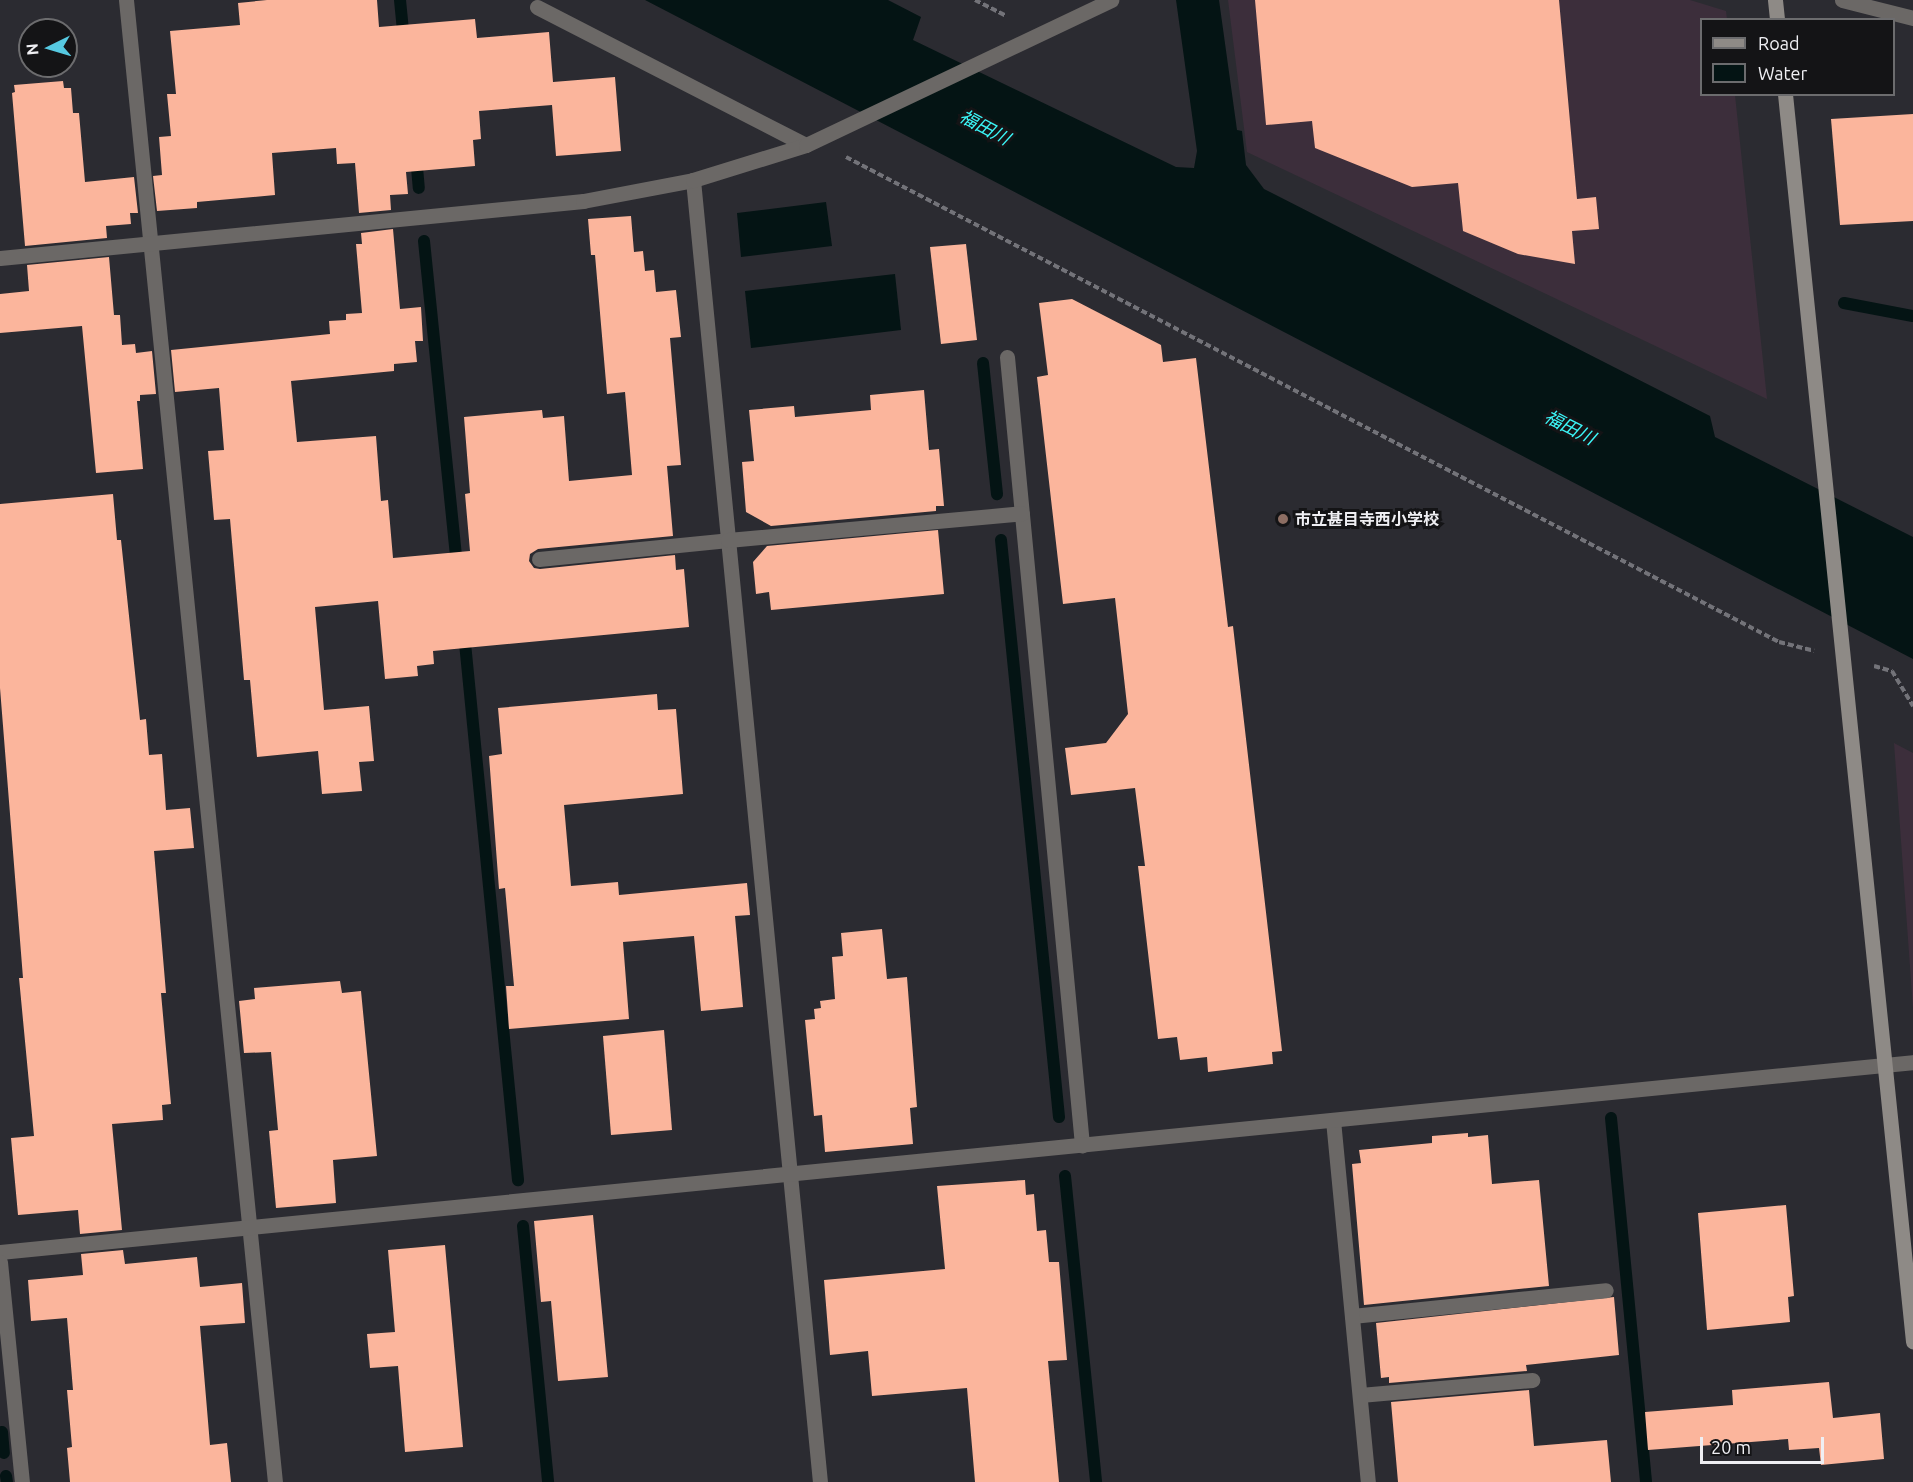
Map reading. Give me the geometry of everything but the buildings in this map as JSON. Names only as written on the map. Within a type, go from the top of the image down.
[{"type":"street","points":[[126,0],[275,1482]]},
{"type":"street","points":[[0,258],[583,201],[693,180],[815,141],[1111,0]]},
{"type":"street","points":[[1775,0],[1777,18]]},
{"type":"street","points":[[1842,0],[1913,18]]},
{"type":"street","points":[[537,7],[815,141]]},
{"type":"street","points":[[1785,96],[1913,1341]]},
{"type":"street","points":[[693,180],[820,1482]]},
{"type":"street","points":[[1007,357],[1082,1145]]},
{"type":"street","points":[[539,559],[1022,513]]},
{"type":"street","points":[[0,1252],[789,1176],[1913,1062]]},
{"type":"street","points":[[1333,1120],[1368,1482]]},
{"type":"street","points":[[0,1262],[22,1482]]},
{"type":"street","points":[[1352,1316],[1606,1290]]},
{"type":"street","points":[[1360,1395],[1532,1380]]},
{"type":"path","points":[[815,141],[1779,642],[1892,671],[1913,706]]},
{"type":"shaded area","points":[[1228,0],[1690,0],[1726,11],[1727,18],[1700,18],[1700,96],[1735,96],[1767,399],[1247,152]]},
{"type":"shaded area","points":[[1894,743],[1913,753],[1913,1009]]},
{"type":"water","name":"福田川","points":[[645,0],[888,0],[921,17],[913,40],[1176,167],[1194,168],[1197,151],[1176,0],[1219,0],[1237,130],[1242,131],[1246,165],[1264,189],[1710,416],[1715,437],[1913,537],[1913,659]]},
{"type":"water","points":[[826,202],[832,246],[741,257],[737,213]]},
{"type":"water","points":[[895,274],[901,330],[751,348],[745,291]]},
{"type":"waterway","points":[[400,0],[404,41]]},
{"type":"waterway","points":[[416,156],[419,188]]},
{"type":"waterway","points":[[424,241],[457,568]]},
{"type":"waterway","points":[[1844,303],[1913,316]]},
{"type":"waterway","points":[[983,363],[997,494]]},
{"type":"waterway","points":[[1001,540],[1059,1117]]},
{"type":"waterway","points":[[464,633],[518,1180]]},
{"type":"waterway","points":[[1611,1118],[1646,1482]]},
{"type":"waterway","points":[[1065,1176],[1096,1482]]},
{"type":"waterway","points":[[523,1226],[548,1482]]},
{"type":"waterway","points":[[2,1432],[4,1453]]},
{"type":"waterway","points":[[6,1476],[7,1482]]},
{"type":"place","name":"市立甚目寺西小学校","points":[[1283,519]]}]
